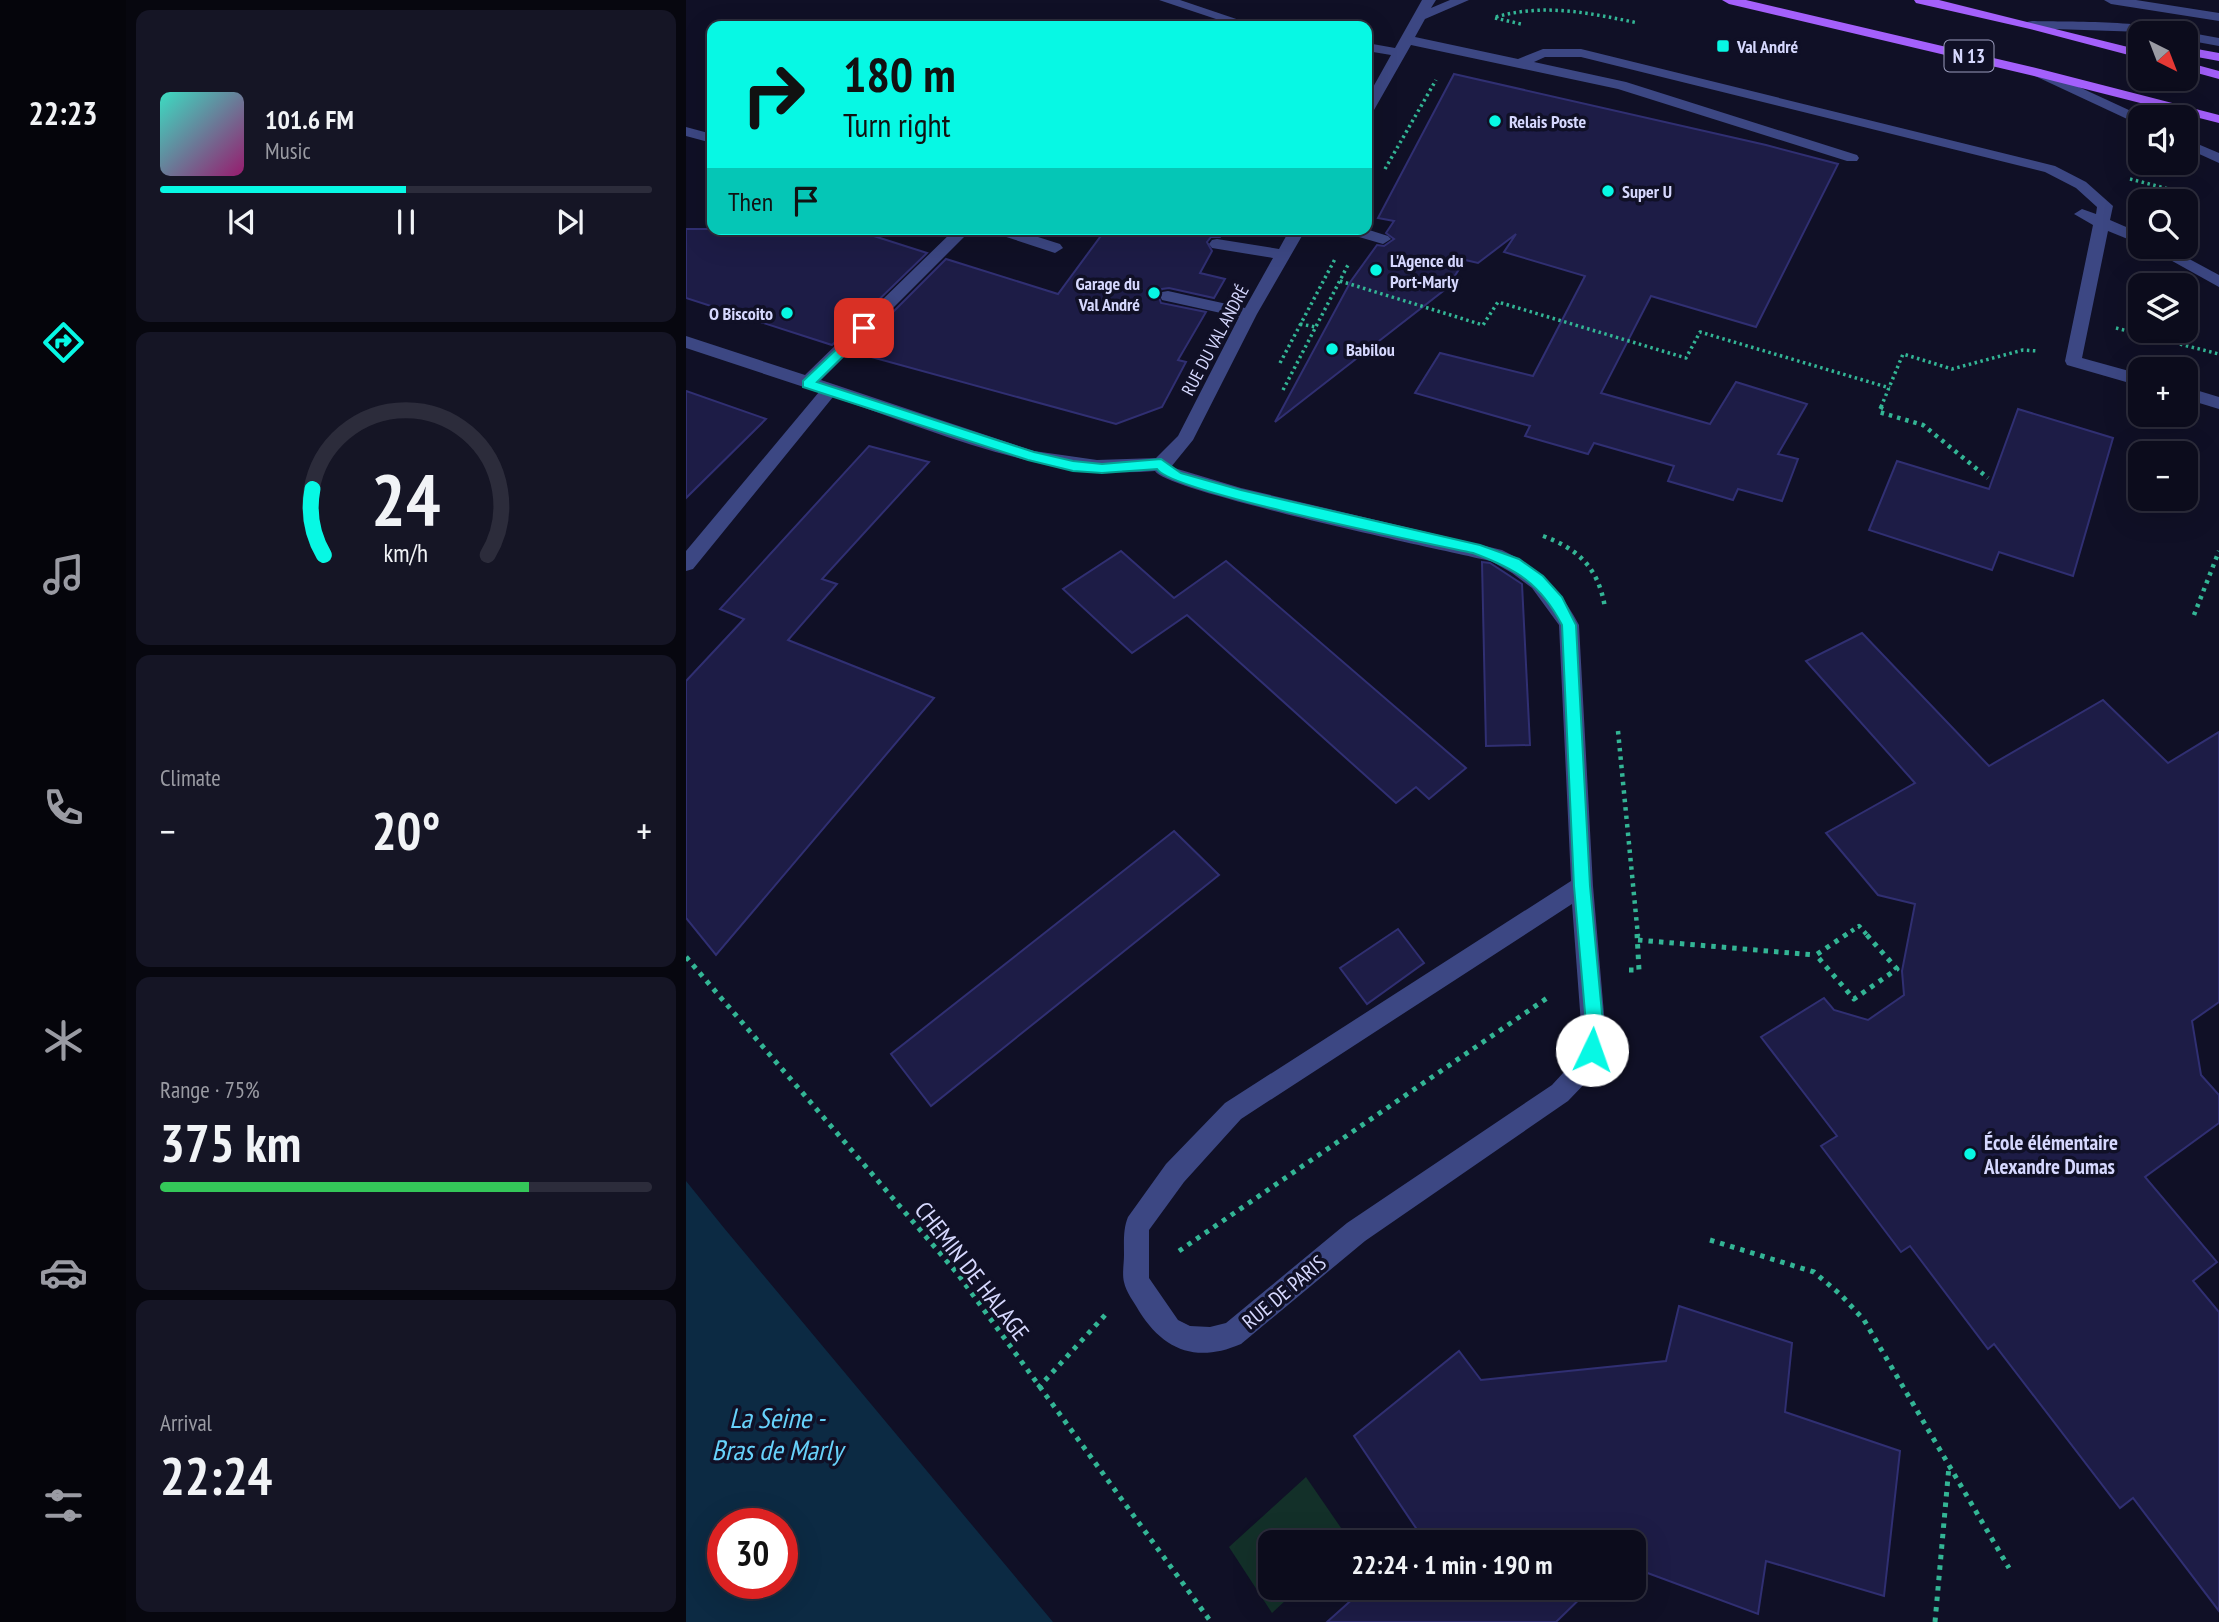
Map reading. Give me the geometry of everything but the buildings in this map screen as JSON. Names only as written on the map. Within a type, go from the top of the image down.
[{"type":"main road","name":"N 13","points":[[1729,0],[2040,73],[2215,119]]},
{"type":"main road","name":"N 13","points":[[1921,0],[2032,25],[2128,51]]},
{"type":"main road","points":[[2032,25],[2128,41]]},
{"type":"main road","points":[[2198,53],[2219,57]]},
{"type":"main road","points":[[2198,69],[2219,75]]},
{"type":"street","points":[[1166,0],[1235,21]]},
{"type":"street","points":[[1372,101],[1429,0]]},
{"type":"street","points":[[1422,16],[1462,0]]},
{"type":"street","points":[[2111,0],[2219,17]]},
{"type":"street","points":[[2032,25],[2128,28]]},
{"type":"street","points":[[2198,38],[2219,42]]},
{"type":"street","points":[[1372,47],[1404,46],[1521,63],[1621,85],[1852,158]]},
{"type":"street","points":[[1521,63],[1543,53],[1581,53],[2039,166],[2066,176],[2105,206],[2073,361],[2128,377]]},
{"type":"street","points":[[2040,73],[2128,115]]},
{"type":"street","points":[[686,131],[707,137]]},
{"type":"street","points":[[2198,149],[2219,159]]},
{"type":"street","points":[[2082,214],[2128,234]]},
{"type":"street","points":[[807,384],[958,235]]},
{"type":"street","points":[[1015,235],[1055,248]]},
{"type":"street","name":"RUE DU VAL ANDRÉ","points":[[1161,464],[1184,440],[1249,314],[1295,235]]},
{"type":"street","points":[[1369,235],[1383,239]]},
{"type":"street","points":[[1217,244],[1283,255]]},
{"type":"street","points":[[2177,259],[2219,282]]},
{"type":"street","points":[[1168,296],[1249,314]]},
{"type":"street","points":[[686,342],[1033,457],[1073,466],[1102,468],[1161,464]]},
{"type":"street","points":[[686,564],[830,391]]},
{"type":"street","points":[[2198,397],[2219,403]]},
{"type":"street","name":"RUE DE PARIS","points":[[1136,1281],[1169,1329],[1188,1339],[1210,1340],[1232,1335],[1356,1232],[1560,1093],[1585,1067],[1594,1037],[1582,886],[1569,625],[1556,601],[1538,580],[1514,563],[1475,548],[1229,492],[1177,477],[1164,471],[1161,464]]},
{"type":"street","points":[[1136,1281],[1137,1226],[1175,1173],[1233,1111],[1582,886]]},
{"type":"path","points":[[1495,18],[1512,10],[1548,7],[1638,23]]},
{"type":"path","points":[[1385,169],[1437,79]]},
{"type":"path","points":[[1280,363],[1338,254]]},
{"type":"path","points":[[1283,390],[1352,256]]},
{"type":"path","points":[[1340,281],[1483,325],[1498,302],[1686,358],[1700,331],[1890,388]]},
{"type":"path","points":[[2082,319],[2219,354]]},
{"type":"path","points":[[1300,324],[1316,327]]},
{"type":"path","points":[[1988,478],[1923,425],[1879,412],[1903,354],[1952,369],[2029,348],[2073,361]]},
{"type":"path","points":[[2194,615],[2219,551]]},
{"type":"path","points":[[1639,971],[1638,940],[1816,955],[1859,926],[1897,969],[1854,999],[1816,955]]},
{"type":"path","name":"CHEMIN DE HALAGE","points":[[686,957],[957,1273],[1038,1388],[1211,1622]]},
{"type":"path","points":[[1038,1388],[1136,1281],[1553,993]]},
{"type":"path","points":[[1710,1240],[1814,1272],[1841,1295],[1864,1320],[2009,1567]]},
{"type":"path","points":[[1935,1622],[1949,1465]]},
{"type":"green space","points":[[1306,1477],[1342,1530],[1258,1530],[1258,1592],[1229,1547]]},
{"type":"green space","points":[[1264,1600],[1286,1600],[1272,1613]]},
{"type":"water","name":"La Seine - Bras de Marly","points":[[686,1181],[724,1228],[1053,1622],[686,1622]]},
{"type":"place","name":"Val André","points":[[1723,46]]},
{"type":"place","name":"Relais Poste","points":[[1495,121]]},
{"type":"place","name":"Super U","points":[[1608,191]]},
{"type":"place","name":"L'Agence du Port-Marly","points":[[1376,270]]},
{"type":"place","name":"Garage du Val André","points":[[1154,293]]},
{"type":"place","name":"O Biscoito","points":[[787,313]]},
{"type":"place","name":"Babilou","points":[[1332,349]]},
{"type":"place","name":"École élémentaire Alexandre Dumas","points":[[1970,1154]]},
{"type":"route","points":[[864,328],[807,384],[1033,457],[1073,466],[1102,468],[1161,464],[1164,471],[1177,477],[1241,495],[1475,548],[1514,563],[1538,580],[1556,601],[1569,625],[1582,886],[1594,1024],[1592,1050]]}]
